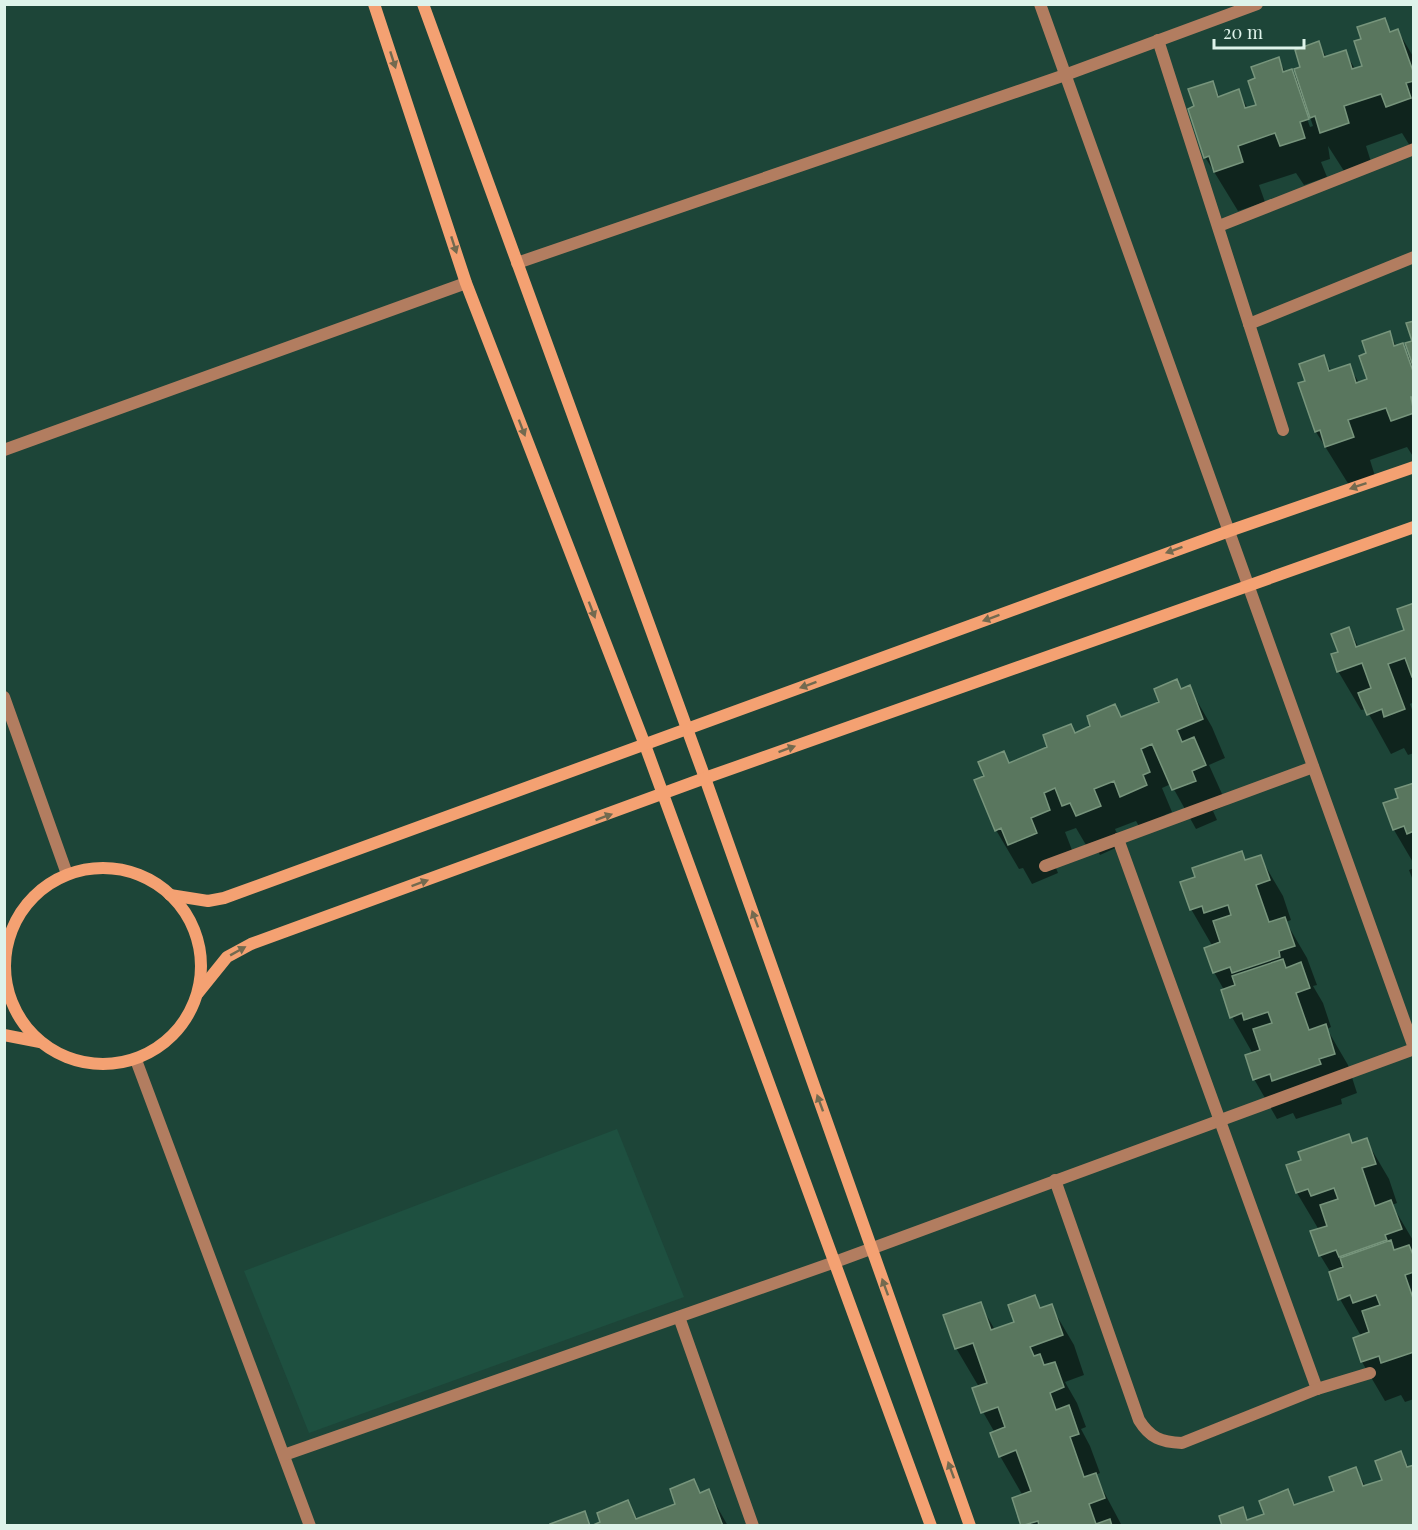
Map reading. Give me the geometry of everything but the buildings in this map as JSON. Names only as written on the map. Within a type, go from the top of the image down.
[{"type":"street","points":[[374,4],[466,283],[645,746],[931,1526]]},
{"type":"street","points":[[423,4],[705,778],[970,1526]]},
{"type":"street","points":[[284,1455],[835,1262],[1413,1048],[1040,4]]},
{"type":"street","points":[[517,263],[1065,75],[1257,4]]},
{"type":"street","points":[[1158,40],[1283,430]]},
{"type":"street","points":[[1219,226],[1413,149]]},
{"type":"street","points":[[1249,324],[1413,257]]},
{"type":"street","points":[[4,450],[466,283]]},
{"type":"street","points":[[170,895],[208,901],[224,898],[1228,531],[1413,466]]},
{"type":"street","points":[[198,993],[202,962],[196,931],[180,904],[157,883],[129,870],[98,867],[67,874],[38,891],[17,918],[5,951],[6,984],[18,1017],[40,1042],[69,1059],[103,1065],[136,1060],[163,1045],[185,1022],[198,993],[227,957],[251,944],[663,796],[705,778],[1413,527]]},
{"type":"street","points":[[4,697],[67,874]]},
{"type":"street","points":[[1045,866],[1313,767]]},
{"type":"street","points":[[1118,839],[1317,1389]]},
{"type":"street","points":[[4,1035],[40,1042]]},
{"type":"street","points":[[136,1060],[310,1526]]},
{"type":"street","points":[[1055,1180],[1139,1420],[1147,1433],[1163,1442],[1182,1443],[1317,1389],[1370,1373]]},
{"type":"street","points":[[679,1317],[753,1526]]},
{"type":"shaded area","points":[[617,1129],[684,1297],[309,1433],[244,1271]]}]
